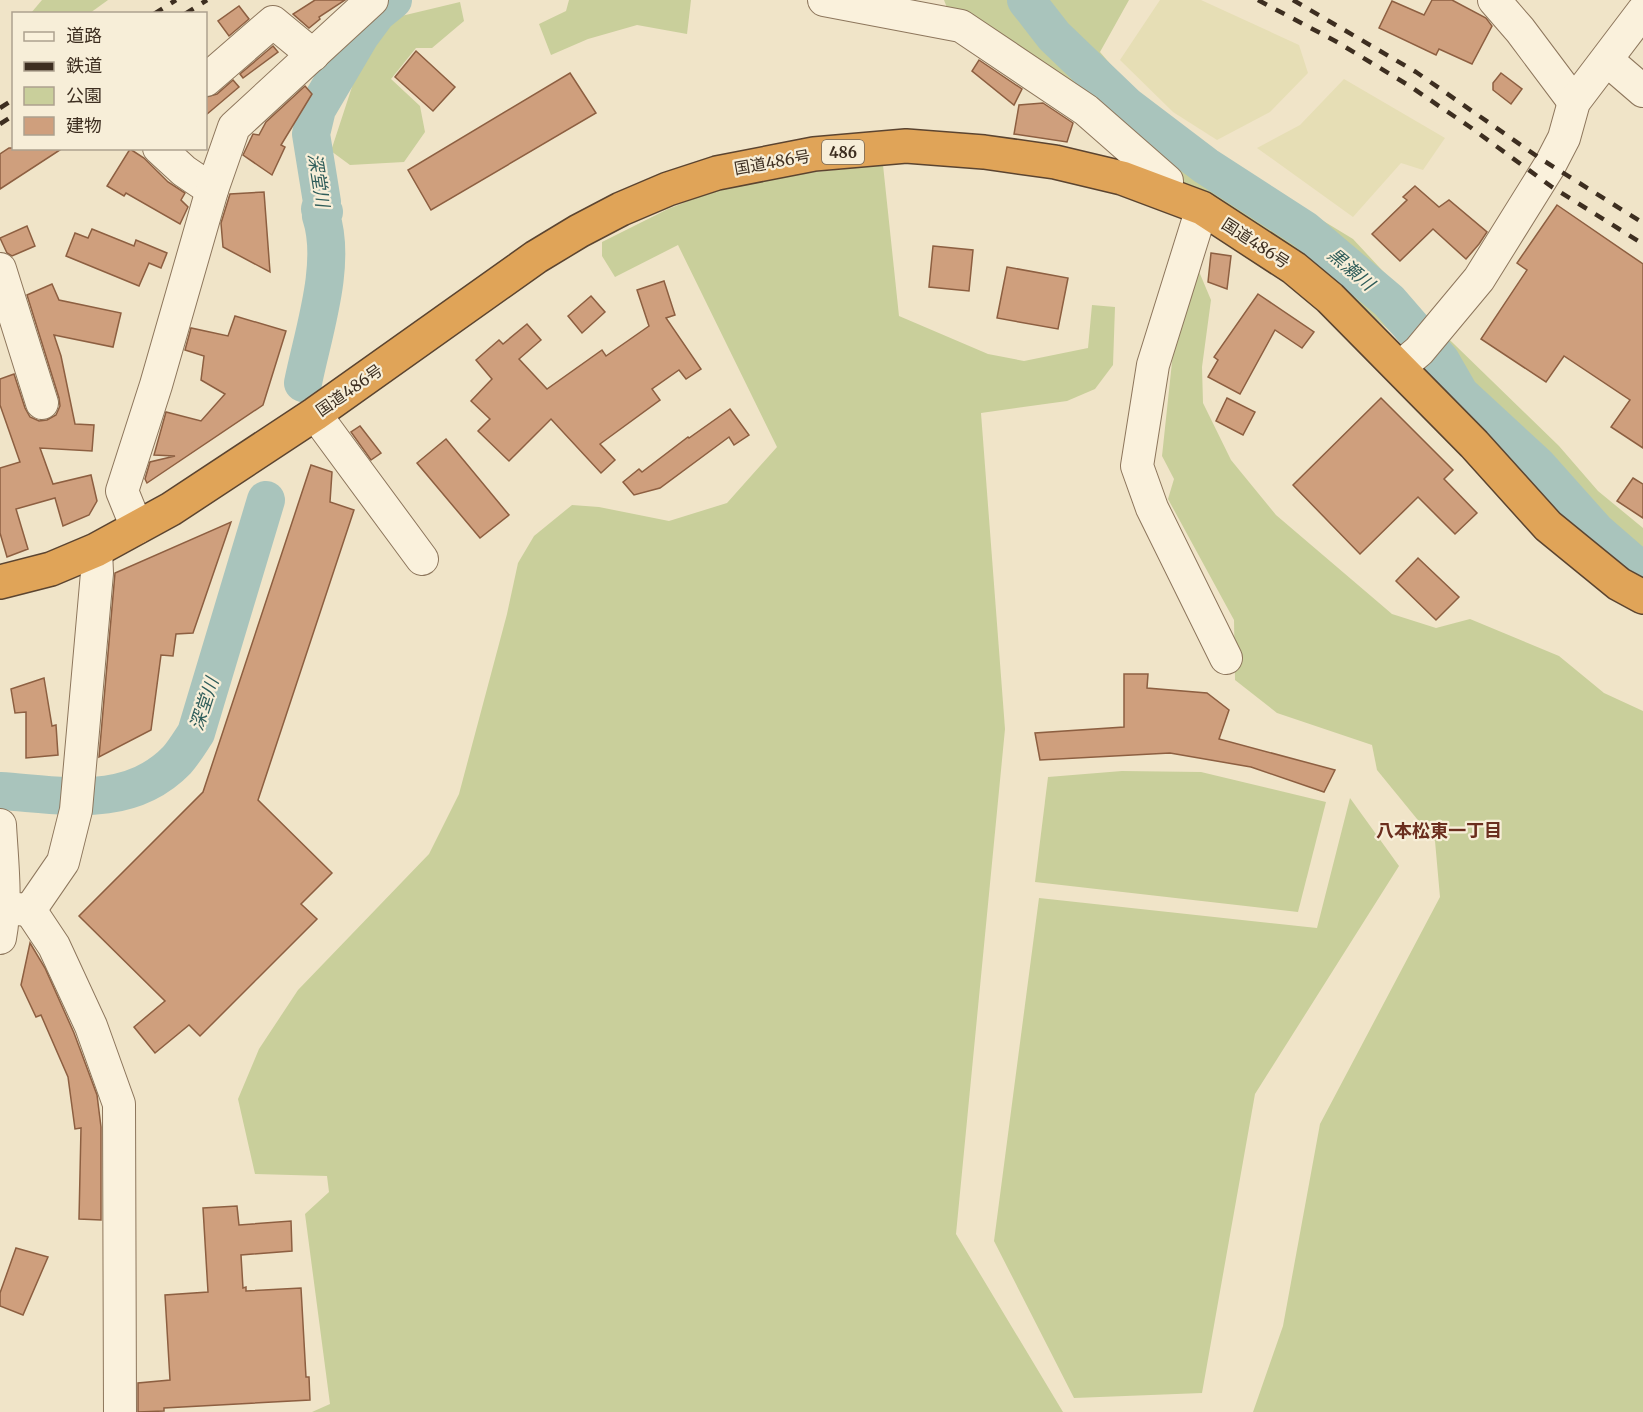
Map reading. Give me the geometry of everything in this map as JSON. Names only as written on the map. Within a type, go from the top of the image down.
[{"type":"highway","name":"国道486号","points":[[0,582],[51,568],[96,550],[171,508],[315,414],[536,257],[621,209],[668,189],[717,173],[814,154],[906,146],[984,152],[1055,162],[1122,178],[1202,208],[1294,268],[1330,298],[1419,349],[1474,444],[1548,526],[1620,584],[1643,597]]},
{"type":"street","points":[[136,528],[122,492],[156,385],[212,190],[234,127],[372,0]]},
{"type":"street","points":[[824,0],[961,26],[1086,110],[1167,181],[1166,194]]},
{"type":"street","points":[[1494,0],[1520,30],[1574,102]]},
{"type":"street","points":[[1419,349],[1479,279],[1550,165],[1564,138],[1574,102],[1643,11]]},
{"type":"street","points":[[207,79],[273,22],[314,55]]},
{"type":"street","points":[[1607,60],[1643,91]]},
{"type":"street","points":[[161,150],[184,171],[212,190]]},
{"type":"street","points":[[1202,208],[1153,365],[1137,466],[1152,508],[1226,658]]},
{"type":"street","points":[[0,269],[42,403]]},
{"type":"street","points":[[315,414],[422,559]]},
{"type":"street","points":[[11,919],[63,862],[77,795],[97,573],[96,550]]},
{"type":"street","points":[[0,825],[3,877],[11,919],[59,956],[91,1026],[119,1104],[120,1412]]},
{"type":"shaded area","points":[[1160,0],[1201,0],[1299,45],[1308,73],[1270,112],[1217,140],[1173,112],[1120,60]]},
{"type":"shaded area","points":[[1344,79],[1445,138],[1423,170],[1401,163],[1353,217],[1257,148],[1300,125]]},
{"type":"green space","points":[[42,0],[108,0],[91,12],[32,12]]},
{"type":"green space","points":[[569,0],[691,0],[687,34],[637,25],[588,39],[551,55],[539,24],[566,11]]},
{"type":"green space","points":[[944,0],[1129,0],[1100,52],[1147,107],[1225,161],[1353,239],[1419,310],[1559,446],[1598,491],[1643,528],[1643,577],[1543,493],[1429,366],[1307,257],[1167,175],[949,13]]},
{"type":"green space","points":[[460,2],[464,21],[432,48],[416,48],[391,79],[420,106],[425,132],[404,162],[350,165],[331,151],[367,41],[393,18]]},
{"type":"green space","points":[[883,165],[899,316],[988,354],[1024,361],[1088,348],[1092,305],[1115,307],[1113,365],[1095,389],[1067,401],[981,413],[1005,729],[956,1234],[1063,1412],[312,1412],[330,1404],[305,1214],[329,1192],[327,1176],[255,1174],[238,1099],[259,1049],[298,990],[429,854],[459,794],[507,614],[518,563],[534,536],[572,505],[599,507],[669,521],[727,503],[777,447],[678,245],[615,277],[602,256],[602,242],[668,209],[721,188],[787,175]]},
{"type":"green space","points":[[1195,262],[1211,300],[1202,367],[1203,403],[1231,460],[1276,515],[1392,614],[1436,628],[1470,619],[1559,656],[1604,693],[1643,711],[1643,1412],[1253,1412],[1283,1326],[1320,1124],[1440,897],[1435,841],[1377,770],[1372,745],[1277,713],[1235,680],[1234,620],[1168,499],[1174,479],[1162,456],[1175,334]]},
{"type":"green space","points":[[1122,771],[1201,772],[1326,802],[1298,912],[1035,882],[1048,777]]},
{"type":"green space","points":[[1350,798],[1399,866],[1255,1094],[1202,1393],[1074,1398],[994,1241],[1039,898],[1317,928]]},
{"type":"building","points":[[315,0],[345,0],[319,17],[320,19],[309,28],[293,14]]},
{"type":"building","points":[[1432,0],[1452,0],[1486,18],[1492,26],[1472,64],[1439,49],[1436,55],[1379,28],[1392,1],[1424,15]]},
{"type":"building","points":[[239,6],[249,19],[229,36],[218,21]]},
{"type":"building","points":[[273,46],[278,52],[243,78],[240,74]]},
{"type":"building","points":[[416,51],[455,87],[433,111],[395,77]]},
{"type":"building","points":[[979,60],[1022,89],[1014,105],[972,71]]},
{"type":"building","points":[[570,73],[596,113],[431,210],[408,170]]},
{"type":"building","points":[[1501,73],[1522,89],[1511,104],[1493,90],[1493,83]]},
{"type":"building","points":[[233,80],[239,87],[207,114],[207,97],[217,94]]},
{"type":"building","points":[[305,86],[312,94],[281,145],[285,147],[272,175],[243,155],[253,134],[259,135],[266,122]]},
{"type":"building","points":[[1043,103],[1073,123],[1067,142],[1014,134],[1019,105]]},
{"type":"building","points":[[9,148],[12,150],[60,150],[0,189],[0,154]]},
{"type":"building","points":[[132,150],[144,158],[168,182],[185,193],[181,200],[188,207],[180,224],[126,193],[124,196],[107,186]]},
{"type":"building","points":[[1415,186],[1439,207],[1449,200],[1487,232],[1466,259],[1433,229],[1400,261],[1372,234],[1407,200],[1403,197]]},
{"type":"building","points":[[264,192],[270,272],[223,247],[221,223],[230,194]]},
{"type":"building","points":[[1557,205],[1643,264],[1643,448],[1611,427],[1630,400],[1564,356],[1546,382],[1481,339],[1527,270],[1517,263]]},
{"type":"building","points":[[27,226],[35,246],[12,256],[7,253],[0,238]]},
{"type":"building","points":[[92,229],[134,246],[136,240],[167,253],[161,268],[149,263],[139,286],[66,256],[75,233],[88,238]]},
{"type":"building","points":[[933,246],[973,250],[969,291],[929,287]]},
{"type":"building","points":[[1211,253],[1231,256],[1227,289],[1208,282]]},
{"type":"building","points":[[1007,267],[1068,278],[1058,329],[997,318]]},
{"type":"building","points":[[664,281],[675,315],[666,318],[701,369],[686,379],[679,370],[652,389],[660,400],[600,444],[615,460],[601,473],[551,419],[509,461],[478,431],[490,419],[471,401],[492,379],[476,360],[499,340],[503,344],[527,324],[541,340],[519,359],[547,389],[602,350],[606,356],[649,326],[637,290]]},
{"type":"building","points":[[52,284],[59,300],[121,313],[113,347],[54,335],[61,356],[75,424],[94,425],[92,451],[40,448],[53,484],[91,475],[97,501],[89,515],[63,526],[55,498],[16,509],[28,549],[7,557],[0,533],[0,468],[20,462],[0,405],[0,379],[14,374],[30,417],[39,421],[56,415],[60,406],[59,398],[27,295]]},
{"type":"building","points":[[1258,294],[1314,332],[1302,348],[1275,330],[1240,394],[1208,377],[1218,360],[1214,357]]},
{"type":"building","points":[[591,296],[605,312],[582,333],[568,316]]},
{"type":"building","points":[[235,316],[286,331],[263,405],[147,483],[145,479],[150,462],[175,456],[154,455],[166,412],[201,421],[225,394],[201,380],[204,356],[185,350],[191,328],[228,336]]},
{"type":"building","points":[[1227,398],[1255,412],[1243,435],[1216,421]]},
{"type":"building","points":[[1381,398],[1453,470],[1444,479],[1477,513],[1455,534],[1418,497],[1360,554],[1293,485]]},
{"type":"building","points":[[730,409],[749,435],[734,445],[729,437],[660,488],[634,495],[623,482],[639,469],[642,472]]},
{"type":"building","points":[[360,426],[381,453],[371,460],[351,432]]},
{"type":"building","points":[[446,439],[509,515],[480,538],[417,463]]},
{"type":"building","points":[[311,465],[332,472],[330,502],[354,510],[258,800],[332,873],[301,904],[317,919],[200,1036],[189,1025],[155,1053],[134,1027],[165,1001],[79,916],[203,792]]},
{"type":"building","points":[[1633,478],[1643,484],[1643,518],[1617,501]]},
{"type":"building","points":[[231,522],[193,633],[176,634],[173,656],[161,655],[151,730],[99,757],[115,573]]},
{"type":"building","points":[[1418,558],[1459,597],[1436,620],[1396,581]]},
{"type":"building","points":[[1124,674],[1148,674],[1147,688],[1207,693],[1229,710],[1219,739],[1335,770],[1324,792],[1251,767],[1170,753],[1040,760],[1035,733],[1124,727]]},
{"type":"building","points":[[44,678],[52,726],[56,725],[58,755],[26,758],[26,712],[15,713],[11,689]]},
{"type":"building","points":[[30,943],[45,968],[74,1033],[97,1095],[101,1127],[101,1220],[79,1219],[81,1128],[75,1129],[68,1077],[41,1015],[36,1017],[21,985]]},
{"type":"building","points":[[237,1206],[239,1225],[291,1221],[292,1251],[241,1255],[243,1288],[246,1287],[246,1291],[301,1288],[306,1377],[309,1377],[310,1400],[164,1408],[164,1411],[138,1412],[138,1383],[170,1380],[165,1295],[208,1292],[203,1208]]},
{"type":"building","points":[[16,1248],[48,1257],[23,1315],[0,1306],[0,1293]]},
{"type":"waterway","name":"深堂川","points":[[303,383],[322,299],[326,255],[321,216],[324,212],[320,209],[322,202],[311,134],[317,109],[360,36],[377,13],[393,0]]},
{"type":"waterway","name":"黒瀬川","points":[[1026,0],[1054,36],[1127,106],[1206,166],[1305,230],[1389,301],[1441,361],[1460,394],[1537,465],[1596,531],[1643,572]]},
{"type":"waterway","name":"深堂川","points":[[0,791],[71,796],[116,793],[158,776],[177,760],[196,733],[266,500]]},
{"type":"railway","points":[[157,12],[176,0]]},
{"type":"railway","points":[[188,12],[207,0]]},
{"type":"railway","points":[[1258,0],[1337,42],[1408,85],[1552,187],[1643,244]]},
{"type":"railway","points":[[1293,0],[1416,72],[1541,159],[1643,223]]},
{"type":"railway","points":[[0,108],[12,100]]},
{"type":"railway","points":[[0,124],[12,116]]},
{"type":"district","name":"八本松東一丁目","points":[[1439,830]]}]
